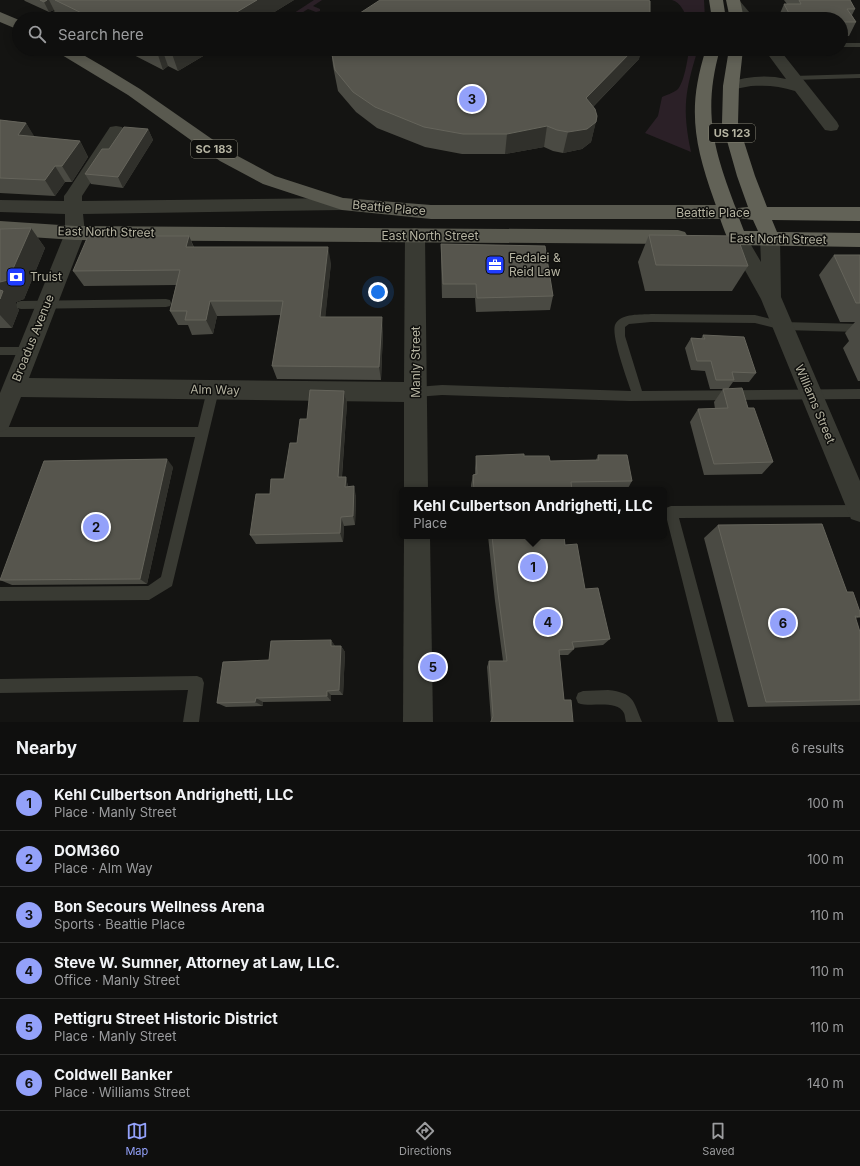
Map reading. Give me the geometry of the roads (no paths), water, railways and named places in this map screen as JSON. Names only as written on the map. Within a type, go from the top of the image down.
[{"type":"highway","points":[[716,0],[718,12]]},
{"type":"highway","points":[[734,2],[736,12]]},
{"type":"highway","name":"US 123","points":[[712,56],[703,97],[703,122],[710,157],[728,212],[729,238]]},
{"type":"highway","name":"US 123","points":[[735,56],[731,86],[730,123],[759,213],[770,239]]},
{"type":"highway","name":"Beattie Place","points":[[728,212],[759,213]]},
{"type":"highway","points":[[759,213],[860,214]]},
{"type":"highway","name":"East North Street","points":[[729,238],[860,240]]},
{"type":"main road","points":[[0,16],[12,22]]},
{"type":"main road","name":"Beattie Place","points":[[74,56],[134,92],[226,157],[269,180],[342,204],[426,212],[728,212]]},
{"type":"main road","name":"East North Street","points":[[0,228],[75,233],[698,238]]},
{"type":"street","points":[[734,2],[742,12]]},
{"type":"street","points":[[776,56],[831,126]]},
{"type":"street","points":[[731,86],[755,81],[797,83]]},
{"type":"street","points":[[72,208],[72,196],[116,131]]},
{"type":"street","name":"East North Street","points":[[0,206],[72,208],[342,204]]},
{"type":"street","name":"Broadus Avenue","points":[[0,422],[7,387],[28,351],[75,233],[72,208]]},
{"type":"street","name":"Manly Street","points":[[415,235],[416,487]]},
{"type":"street","name":"Williams Street","points":[[729,238],[771,298],[860,511]]},
{"type":"street","name":"Williams Street","points":[[770,239],[771,298]]},
{"type":"street","name":"Alm Way","points":[[7,387],[416,392]]},
{"type":"street","points":[[417,539],[418,722]]},
{"type":"lane","points":[[57,12],[80,0]]},
{"type":"lane","points":[[848,45],[860,45]]},
{"type":"lane","points":[[797,83],[860,76]]},
{"type":"lane","points":[[21,305],[166,303]]},
{"type":"lane","points":[[638,396],[620,336],[620,325],[627,320],[651,318],[755,319],[783,326],[860,328]]},
{"type":"lane","points":[[0,351],[28,351]]},
{"type":"lane","points":[[0,594],[150,592],[167,581],[213,390]]},
{"type":"lane","points":[[416,392],[442,390],[638,396],[860,394]]},
{"type":"lane","points":[[0,432],[202,432]]},
{"type":"lane","points":[[726,722],[671,512],[860,511]]},
{"type":"lane","points":[[0,686],[197,684],[191,722]]},
{"type":"lane","points":[[583,698],[610,698],[620,700],[629,707],[634,722]]},
{"type":"place","name":"Bon Secours Wellness Arena","points":[[472,99]]},
{"type":"place","name":"Fedalei & Reid Law","points":[[495,265]]},
{"type":"place","name":"Truist","points":[[16,277]]},
{"type":"place","name":"DOM360","points":[[96,527]]},
{"type":"place","name":"Kehl Culbertson Andrighetti, LLC","points":[[533,567]]},
{"type":"place","name":"Steve W. Sumner, Attorney at Law, LLC.","points":[[548,622]]},
{"type":"place","name":"Coldwell Banker","points":[[783,623]]},
{"type":"place","name":"Pettigru Street Historic District","points":[[433,667]]}]
